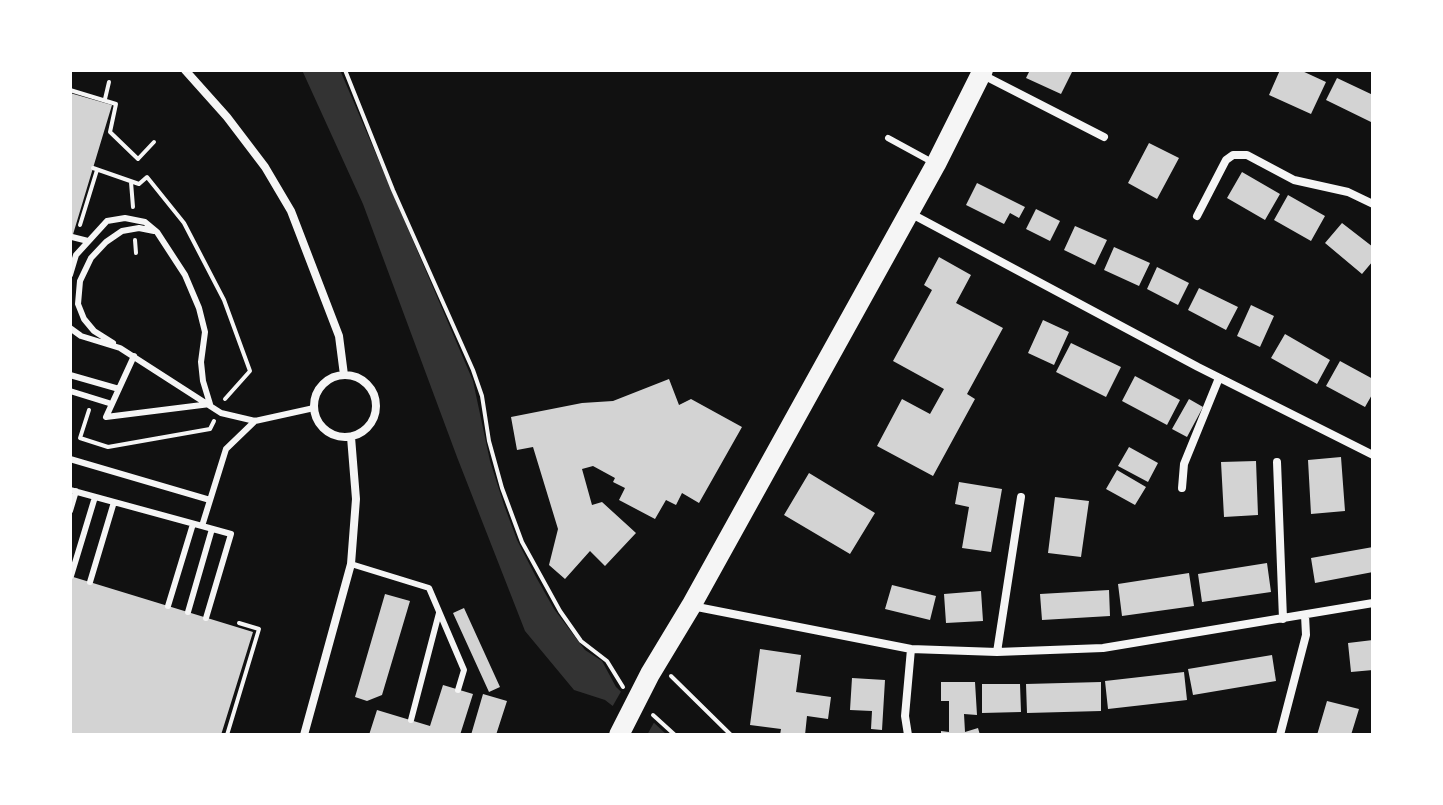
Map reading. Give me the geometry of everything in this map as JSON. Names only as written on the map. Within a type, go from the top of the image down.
[{"type":"main road","points":[[619,735],[936,164],[982,72]]},
{"type":"street","points":[[185,70],[227,117],[265,167],[291,211],[339,336],[344,375]]},
{"type":"street","points":[[982,72],[1104,137]]},
{"type":"street","points":[[1197,216],[1226,160],[1233,155],[1247,155],[1294,180],[1348,192],[1373,204]]},
{"type":"street","points":[[907,212],[1219,378],[1373,455]]},
{"type":"street","points":[[344,375],[367,383],[376,399],[375,417],[369,427],[351,437],[330,434],[316,419],[314,408],[318,390],[324,383],[344,375]]},
{"type":"street","points":[[1182,488],[1184,464],[1219,378]]},
{"type":"street","points":[[304,735],[351,564],[356,499],[351,437]]},
{"type":"street","points":[[1277,462],[1283,619]]},
{"type":"street","points":[[997,652],[1021,497]]},
{"type":"street","points":[[691,606],[911,649],[997,652],[1103,648],[1373,603]]},
{"type":"street","points":[[1280,735],[1306,635],[1305,615]]},
{"type":"street","points":[[908,735],[905,716],[911,649]]},
{"type":"lane","points":[[888,138],[936,164]]},
{"type":"lane","points":[[70,275],[76,255],[107,221],[125,218],[145,222],[157,232],[185,275],[199,308],[205,332],[201,362],[203,381],[210,404]]},
{"type":"lane","points":[[157,232],[139,228],[122,231],[91,258],[80,281],[78,304],[84,319],[94,331],[219,411],[255,421],[314,408]]},
{"type":"lane","points":[[74,238],[88,241]]},
{"type":"lane","points":[[70,328],[81,336],[120,348]]},
{"type":"lane","points":[[134,356],[106,417],[210,404]]},
{"type":"lane","points":[[70,375],[119,389]]},
{"type":"lane","points":[[70,391],[112,404]]},
{"type":"lane","points":[[202,526],[226,449],[255,421]]},
{"type":"lane","points":[[70,459],[210,500]]},
{"type":"lane","points":[[70,511],[73,490],[231,534],[206,618]]},
{"type":"lane","points":[[71,576],[95,497]]},
{"type":"lane","points":[[90,582],[114,502]]},
{"type":"lane","points":[[168,606],[193,524]]},
{"type":"lane","points":[[188,612],[212,529]]},
{"type":"lane","points":[[351,564],[429,588],[464,670],[458,690]]},
{"type":"lane","points":[[411,720],[439,613]]},
{"type":"path","points":[[345,70],[393,190],[473,370],[482,396],[489,441],[502,488],[522,542],[567,621],[593,652],[607,661],[619,684],[630,694]]},
{"type":"path","points":[[105,100],[109,82]]},
{"type":"path","points":[[70,90],[116,104],[110,132],[138,159],[154,142]]},
{"type":"path","points":[[74,238],[95,169],[139,184],[147,177],[184,223],[216,281],[250,371],[229,393],[210,429],[108,447],[80,438],[93,398]]},
{"type":"path","points":[[227,735],[259,629],[239,623]]},
{"type":"path","points":[[654,668],[731,735]]},
{"type":"path","points":[[653,715],[675,735]]},
{"type":"shaded area","points":[[302,70],[340,70],[473,381],[490,461],[504,505],[536,577],[554,609],[585,650],[602,661],[616,687],[667,735],[650,735],[605,700],[574,690],[525,631],[363,204]]},
{"type":"pier","points":[[623,688],[656,719],[647,735],[611,709]]},
{"type":"building","points":[[1030,70],[1073,70],[1061,94],[1026,78]]},
{"type":"building","points":[[1280,70],[1300,70],[1326,82],[1311,114],[1269,95]]},
{"type":"building","points":[[1337,78],[1373,95],[1371,122],[1326,100]]},
{"type":"building","points":[[70,93],[112,105],[71,241],[70,241]]},
{"type":"building","points":[[1149,143],[1179,158],[1157,199],[1128,183]]},
{"type":"building","points":[[1242,172],[1280,194],[1265,220],[1227,198]]},
{"type":"building","points":[[977,183],[1025,207],[1019,218],[1010,213],[1004,224],[966,205]]},
{"type":"building","points":[[1288,195],[1325,216],[1311,241],[1274,220]]},
{"type":"building","points":[[1036,209],[1060,221],[1050,241],[1026,229]]},
{"type":"building","points":[[1342,223],[1373,247],[1373,261],[1362,274],[1325,243]]},
{"type":"building","points":[[1075,226],[1107,240],[1095,265],[1064,250]]},
{"type":"building","points":[[1114,247],[1150,263],[1139,286],[1104,270]]},
{"type":"building","points":[[939,257],[971,275],[956,303],[1003,328],[967,394],[975,399],[933,476],[877,446],[902,399],[930,414],[944,389],[893,361],[932,290],[924,285]]},
{"type":"building","points":[[1157,267],[1189,283],[1178,305],[1147,289]]},
{"type":"building","points":[[1199,288],[1238,307],[1226,330],[1188,310]]},
{"type":"building","points":[[1251,305],[1274,316],[1260,347],[1237,336]]},
{"type":"building","points":[[1043,320],[1069,332],[1054,365],[1028,353]]},
{"type":"building","points":[[1285,334],[1330,360],[1317,384],[1271,358]]},
{"type":"building","points":[[1071,343],[1121,367],[1106,397],[1056,372]]},
{"type":"building","points":[[1340,361],[1373,379],[1373,393],[1365,407],[1326,386]]},
{"type":"building","points":[[1135,376],[1180,400],[1167,425],[1122,401]]},
{"type":"building","points":[[669,379],[679,405],[691,399],[742,427],[699,503],[682,493],[676,505],[666,500],[655,519],[619,500],[625,488],[613,482],[615,478],[593,466],[582,469],[592,505],[602,502],[636,533],[605,566],[590,551],[565,579],[549,565],[558,529],[533,447],[517,450],[511,417],[582,403],[613,401]]},
{"type":"building","points":[[1189,399],[1203,407],[1187,437],[1172,429]]},
{"type":"building","points":[[1129,447],[1158,463],[1148,482],[1118,466]]},
{"type":"building","points":[[1341,457],[1345,511],[1311,514],[1308,460]]},
{"type":"building","points":[[1256,461],[1258,515],[1224,517],[1221,462]]},
{"type":"building","points":[[1117,470],[1146,487],[1135,505],[1106,489]]},
{"type":"building","points":[[809,473],[875,513],[850,554],[784,515]]},
{"type":"building","points":[[959,482],[1002,489],[991,552],[962,548],[969,507],[955,504]]},
{"type":"building","points":[[1055,497],[1089,501],[1081,557],[1048,553]]},
{"type":"building","points":[[1373,547],[1373,572],[1315,583],[1311,558]]},
{"type":"building","points":[[1267,563],[1271,592],[1202,602],[1198,574]]},
{"type":"building","points":[[1189,573],[1194,606],[1122,616],[1118,584]]},
{"type":"building","points":[[70,576],[253,632],[221,735],[70,735]]},
{"type":"building","points":[[892,585],[936,596],[930,620],[885,609]]},
{"type":"building","points":[[1109,590],[1110,616],[1042,620],[1040,594]]},
{"type":"building","points":[[981,591],[983,621],[946,623],[944,594]]},
{"type":"building","points":[[385,594],[410,601],[382,695],[367,701],[355,697]]},
{"type":"building","points":[[464,608],[500,687],[489,692],[453,613]]},
{"type":"building","points":[[1373,640],[1373,670],[1351,672],[1348,643]]},
{"type":"building","points":[[760,649],[801,655],[796,692],[831,697],[828,719],[807,716],[805,735],[780,735],[781,729],[750,725]]},
{"type":"building","points":[[1272,655],[1276,681],[1193,695],[1188,669]]},
{"type":"building","points":[[1184,672],[1187,700],[1108,709],[1105,681]]},
{"type":"building","points":[[852,678],[885,680],[882,730],[871,729],[872,711],[850,710]]},
{"type":"building","points":[[941,682],[975,682],[977,715],[964,714],[965,732],[978,728],[980,735],[941,735],[941,731],[949,732],[949,701],[941,701]]},
{"type":"building","points":[[1101,682],[1101,711],[1027,713],[1026,684]]},
{"type":"building","points":[[982,684],[1020,684],[1021,712],[982,713]]},
{"type":"building","points":[[443,685],[473,694],[460,735],[369,735],[377,710],[430,726]]},
{"type":"building","points":[[483,694],[507,701],[496,735],[471,735]]},
{"type":"building","points":[[1327,701],[1359,709],[1351,735],[1317,735]]}]
